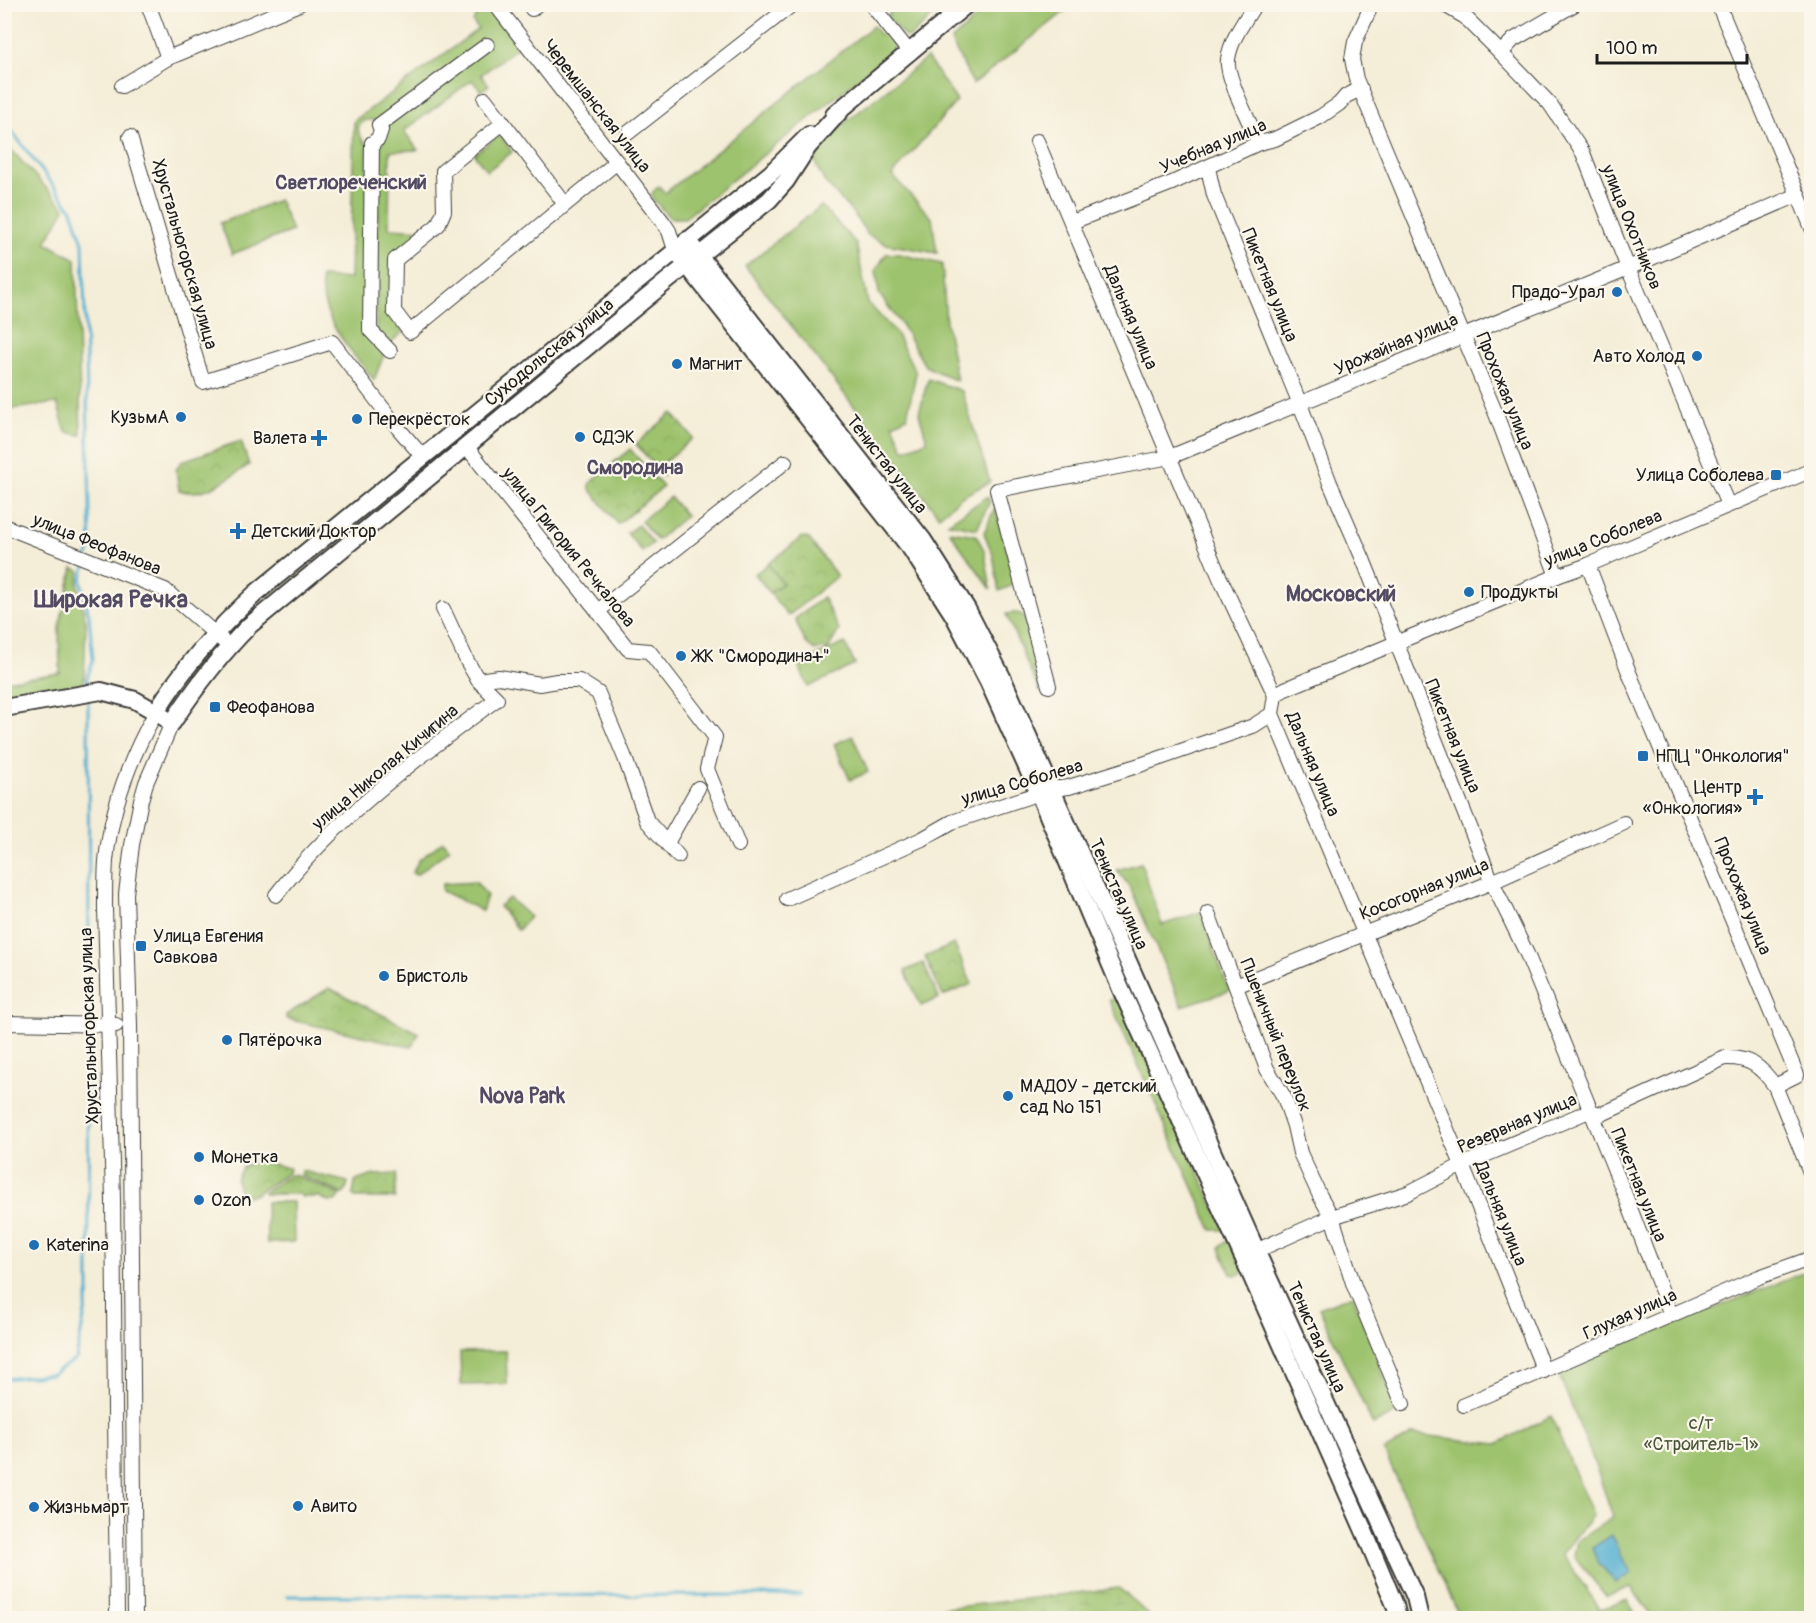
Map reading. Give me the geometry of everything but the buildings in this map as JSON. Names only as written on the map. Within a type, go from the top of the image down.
[{"type":"main road","name":"Суходольская улица","points":[[344,520],[771,172],[803,140],[967,4]]},
{"type":"main road","name":"Суходольская улица","points":[[172,723],[191,693],[229,646],[278,599],[778,191],[808,147],[841,110]]},
{"type":"main road","name":"Тенистая улица","points":[[681,245],[910,549],[954,616],[1045,791],[1120,987],[1415,1597],[1420,1618]]},
{"type":"main road","name":"Хрустальногорская улица","points":[[156,712],[171,687],[215,633],[256,593],[344,520]]},
{"type":"main road","points":[[4,708],[101,692],[135,700],[172,723]]},
{"type":"main road","name":"Тенистая улица","points":[[1250,1254],[1395,1605],[1398,1618]]},
{"type":"street","points":[[148,4],[168,58]]},
{"type":"street","points":[[122,86],[168,58],[299,4]]},
{"type":"street","name":"Черемшанская улица","points":[[495,4],[681,245]]},
{"type":"street","points":[[628,133],[793,4]]},
{"type":"street","points":[[871,4],[910,53]]},
{"type":"street","points":[[1255,4],[1235,37],[1227,61],[1229,74],[1259,143]]},
{"type":"street","name":"Прохожая улица","points":[[1372,4],[1355,42],[1352,58],[1356,79],[1496,414],[1557,576]]},
{"type":"street","name":"улица Охотников","points":[[1443,4],[1465,17],[1550,104],[1583,153],[1628,268],[1728,505]]},
{"type":"street","points":[[1501,52],[1513,40],[1575,4]]},
{"type":"street","points":[[1718,4],[1812,228]]},
{"type":"street","points":[[390,351],[370,330],[372,143],[378,139],[381,130],[379,125],[487,45]]},
{"type":"street","name":"Учебная улица","points":[[1072,222],[1208,168],[1259,143],[1275,139],[1320,117],[1339,105],[1346,96],[1361,89]]},
{"type":"street","points":[[485,99],[565,204]]},
{"type":"street","points":[[503,123],[443,171],[444,211],[438,225],[394,260],[394,311],[410,332],[617,162]]},
{"type":"street","name":"Хрустальногорская улица","points":[[130,136],[203,382],[332,342],[423,457]]},
{"type":"street","name":"Дальняя улица","points":[[1036,141],[1220,578],[1275,695],[1272,714],[1462,1165],[1544,1371]]},
{"type":"street","name":"Пикетная улица","points":[[1208,168],[1214,195],[1330,483],[1363,559],[1492,882],[1527,954],[1671,1315]]},
{"type":"street","name":"Урожайная улица","points":[[1049,686],[997,490],[1170,457],[1628,268],[1798,195]]},
{"type":"street","name":"улица Григория Речкалова","points":[[466,446],[628,649],[649,651],[715,737],[707,769],[738,845]]},
{"type":"street","points":[[598,612],[785,462]]},
{"type":"street","name":"улица Соболева","points":[[1275,695],[1812,470]]},
{"type":"street","name":"улица Феофанова","points":[[4,526],[165,590],[229,646]]},
{"type":"street","name":"Прохожая улица","points":[[1588,565],[1630,675],[1797,1074],[1775,1086]]},
{"type":"street","points":[[444,609],[478,680],[499,676],[540,684],[579,681],[598,693],[625,758],[647,821],[678,856]]},
{"type":"street","name":"улица Николая Кичигина","points":[[276,895],[301,864],[353,812],[454,730],[497,699],[478,680]]},
{"type":"street","name":"Хрустальногорская улица","points":[[117,1618],[106,862],[117,802],[127,771],[140,739],[156,712]]},
{"type":"street","name":"улица Соболева","points":[[787,898],[922,839],[952,822],[1045,791],[1069,787],[1140,765],[1253,726],[1272,714]]},
{"type":"street","points":[[135,1618],[130,1025],[126,894],[132,845],[146,783],[172,723]]},
{"type":"street","points":[[667,843],[698,788]]},
{"type":"street","name":"Косогорная улица","points":[[1236,986],[1492,882],[1624,823]]},
{"type":"street","name":"Пшеничный переулок","points":[[1208,912],[1267,1069],[1284,1097],[1300,1153],[1332,1218],[1354,1286],[1403,1404]]},
{"type":"street","points":[[4,1023],[130,1025]]},
{"type":"street","name":"Резервная улица","points":[[1250,1254],[1332,1218],[1408,1193],[1462,1165],[1589,1110],[1602,1113],[1725,1058],[1739,1058],[1756,1066],[1775,1086]]},
{"type":"street","points":[[1775,1086],[1812,1177]]},
{"type":"street","name":"Глухая улица","points":[[1464,1405],[1759,1277],[1812,1258]]},
{"type":"street","points":[[114,1316],[125,1322],[132,1315]]},
{"type":"street","points":[[115,1408],[124,1402],[133,1410]]},
{"type":"green space","points":[[470,5],[487,5],[519,46],[481,75],[489,85],[481,91],[472,80],[404,131],[418,150],[390,151],[389,228],[424,230],[391,257],[402,333],[389,344],[376,330],[379,149],[389,124],[369,120],[360,123],[358,130],[364,142],[368,144],[365,330],[385,352],[374,380],[338,333],[325,307],[322,292],[321,277],[350,279],[354,121],[478,29],[473,22],[477,14]]},
{"type":"green space","points":[[899,5],[916,5],[925,15],[931,11],[934,15],[910,37],[905,37],[887,17]]},
{"type":"green space","points":[[990,5],[1073,5],[973,84],[951,41]]},
{"type":"green space","points":[[873,26],[880,35],[884,32],[894,45],[893,51],[685,218],[670,218],[652,198],[652,193],[659,186],[665,193]]},
{"type":"green space","points":[[927,58],[957,101],[892,175],[932,218],[937,253],[886,244],[868,235],[853,213],[824,181],[812,156],[818,144]]},
{"type":"green space","points":[[500,135],[512,152],[487,171],[474,154]]},
{"type":"green space","points":[[4,142],[65,208],[46,243],[76,259],[81,435],[66,432],[57,403],[5,410]]},
{"type":"green space","points":[[279,200],[292,231],[232,254],[220,223]]},
{"type":"green space","points":[[821,206],[856,243],[868,303],[896,333],[916,373],[907,417],[893,424],[904,450],[927,441],[919,413],[928,379],[962,391],[990,482],[963,496],[939,516],[745,266]]},
{"type":"green space","points":[[886,254],[899,254],[942,264],[946,322],[957,381],[925,366],[901,324],[879,294],[876,270]]},
{"type":"green space","points":[[672,413],[693,438],[665,462],[663,476],[636,444]]},
{"type":"green space","points":[[241,441],[249,465],[216,486],[198,492],[179,490],[176,470],[182,461]]},
{"type":"green space","points":[[630,449],[663,487],[618,524],[590,489],[590,483]]},
{"type":"green space","points":[[670,497],[686,516],[657,540],[641,521]]},
{"type":"green space","points":[[987,497],[990,501],[977,529],[948,523]]},
{"type":"green space","points":[[995,507],[1014,577],[1011,586],[999,591],[993,555],[984,533]]},
{"type":"green space","points":[[638,525],[653,543],[642,552],[627,533]]},
{"type":"green space","points":[[949,531],[976,535],[984,550],[991,589]]},
{"type":"green space","points":[[802,537],[809,539],[837,576],[788,616],[770,593],[783,583],[768,564]]},
{"type":"green space","points":[[768,564],[783,583],[770,593],[755,574]]},
{"type":"green space","points":[[73,568],[80,571],[78,584],[86,622],[84,684],[5,701],[4,681],[60,673],[59,627]]},
{"type":"green space","points":[[823,597],[839,630],[827,651],[824,648],[815,651],[805,642],[795,619]]},
{"type":"green space","points":[[1015,613],[1025,618],[1044,692],[1039,691],[1006,614]]},
{"type":"green space","points":[[845,643],[855,665],[808,687],[798,664]]},
{"type":"green space","points":[[853,736],[868,772],[850,780],[834,744]]},
{"type":"green space","points":[[443,841],[450,849],[416,875],[412,873],[419,860]]},
{"type":"green space","points":[[1141,863],[1162,925],[1201,912],[1229,991],[1182,1006],[1130,887],[1117,870]]},
{"type":"green space","points":[[476,882],[487,896],[482,911],[442,891],[442,884]]},
{"type":"green space","points":[[509,898],[530,917],[518,930],[499,906]]},
{"type":"green space","points":[[954,944],[972,984],[943,996],[925,957]]},
{"type":"green space","points":[[923,963],[939,998],[921,1006],[905,971]]},
{"type":"green space","points":[[329,988],[419,1033],[412,1047],[286,1019],[286,1015]]},
{"type":"green space","points":[[1120,999],[1225,1230],[1212,1230],[1109,1000]]},
{"type":"green space","points":[[254,1160],[289,1168],[288,1173],[254,1195],[241,1197],[236,1180],[242,1167]]},
{"type":"green space","points":[[302,1171],[348,1182],[346,1191],[343,1194],[300,1175]]},
{"type":"green space","points":[[396,1174],[395,1198],[356,1198],[353,1195],[355,1181],[374,1175]]},
{"type":"green space","points":[[290,1175],[341,1195],[335,1201],[328,1202],[320,1197],[302,1197],[299,1194],[265,1194],[264,1192]]},
{"type":"green space","points":[[266,1202],[293,1202],[294,1242],[267,1243]]},
{"type":"green space","points":[[1230,1240],[1244,1272],[1237,1275],[1231,1274],[1220,1248]]},
{"type":"green space","name":"с/т «Строитель-1»","points":[[1811,1270],[1811,1618],[1653,1618],[1631,1587],[1606,1596],[1574,1556],[1577,1541],[1613,1517],[1595,1464],[1557,1370]]},
{"type":"green space","points":[[1353,1295],[1398,1412],[1373,1425],[1319,1308]]},
{"type":"green space","points":[[506,1351],[507,1384],[461,1385],[460,1352]]},
{"type":"green space","points":[[1551,1416],[1593,1515],[1562,1554],[1600,1609],[1628,1600],[1636,1618],[1458,1618],[1457,1611],[1384,1451],[1413,1434],[1497,1444]]},
{"type":"green space","points":[[1119,1588],[1149,1615],[1147,1618],[861,1618]]},
{"type":"water","points":[[1612,1535],[1621,1556],[1632,1573],[1616,1583],[1599,1563],[1592,1548]]},
{"type":"waterway","points":[[4,121],[72,210],[83,243],[91,547],[88,556]]},
{"type":"waterway","points":[[86,563],[81,581],[89,615],[93,660],[87,678],[88,688]]},
{"type":"waterway","points":[[88,698],[89,956]]},
{"type":"waterway","points":[[4,1379],[52,1374],[76,1359],[89,1291],[88,1052]]},
{"type":"waterway","points":[[288,1596],[801,1595]]},
{"type":"place","name":"Прадо-Урал","points":[[1617,292]]},
{"type":"place","name":"Авто Холод","points":[[1697,356]]},
{"type":"place","name":"Магнит","points":[[677,364]]},
{"type":"place","name":"КузьмА","points":[[181,417]]},
{"type":"place","name":"Перекрёсток","points":[[357,419]]},
{"type":"place","name":"СДЭК","points":[[580,437]]},
{"type":"place","name":"Валета","points":[[319,438]]},
{"type":"place","name":"Улица Соболева","points":[[1776,475]]},
{"type":"place","name":"Детский Доктор","points":[[238,531]]},
{"type":"place","name":"Продукты","points":[[1469,592]]},
{"type":"place","name":"ЖК \"Смородина+\"","points":[[681,656]]},
{"type":"place","name":"Феофанова","points":[[215,707]]},
{"type":"place","name":"НПЦ \"Онкология\"","points":[[1643,756]]},
{"type":"place","name":"Центр «Онкология»","points":[[1755,797]]},
{"type":"place","name":"Улица Евгения Савкова","points":[[141,946]]},
{"type":"place","name":"Бристоль","points":[[384,976]]},
{"type":"place","name":"Пятёрочка","points":[[227,1040]]},
{"type":"place","name":"МАДОУ - детский сад № 151","points":[[1008,1096]]},
{"type":"place","name":"Монетка","points":[[199,1157]]},
{"type":"place","name":"Ozon","points":[[199,1200]]},
{"type":"place","name":"Katerina","points":[[34,1245]]},
{"type":"place","name":"Авито","points":[[298,1506]]},
{"type":"place","name":"Жизньмарт","points":[[34,1507]]},
{"type":"district","name":"Светлореченский","points":[[351,182]]},
{"type":"district","name":"Смородина","points":[[635,467]]},
{"type":"district","name":"Московский","points":[[1341,594]]},
{"type":"district","name":"Широкая Речка","points":[[111,599]]},
{"type":"district","name":"Nova Park","points":[[522,1096]]}]
